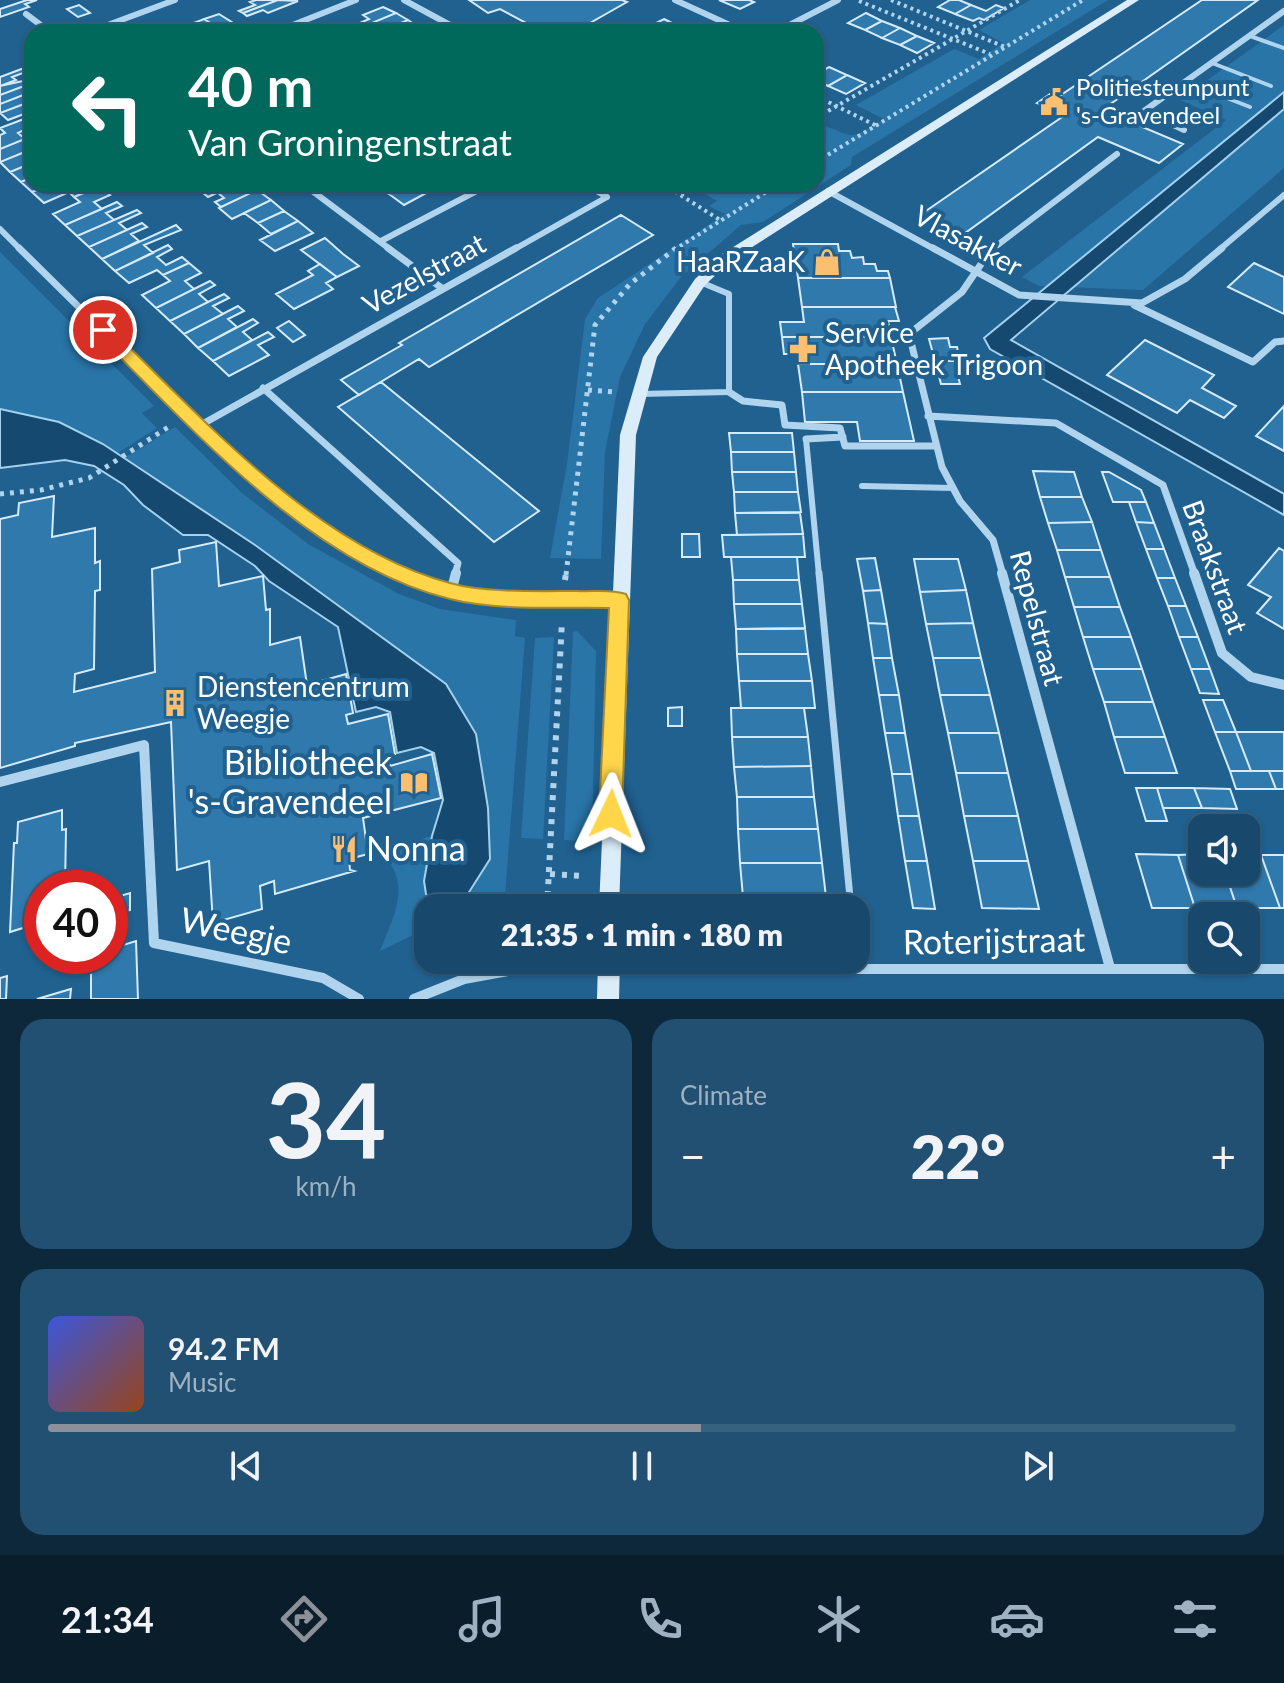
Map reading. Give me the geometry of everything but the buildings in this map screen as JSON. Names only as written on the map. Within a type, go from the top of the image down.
[{"type":"street","points":[[110,24],[175,0]]},
{"type":"street","points":[[295,24],[356,0]]},
{"type":"street","points":[[404,0],[448,24]]},
{"type":"street","points":[[675,0],[728,24]]},
{"type":"street","points":[[792,24],[838,0]]},
{"type":"street","points":[[609,894],[628,435],[650,357],[700,282],[727,257],[1134,0]]},
{"type":"street","points":[[1184,130],[1144,111],[1284,11]]},
{"type":"street","points":[[26,14],[39,24]]},
{"type":"street","points":[[975,271],[993,247],[1117,154]]},
{"type":"street","name":"Vlasakker","points":[[828,191],[1019,295],[1142,303],[1185,279],[1284,195]]},
{"type":"street","points":[[314,192],[443,289]]},
{"type":"street","name":"Vezelstraat","points":[[381,241],[473,192]]},
{"type":"street","name":"Vezelstraat","points":[[199,426],[607,197],[598,192]]},
{"type":"street","points":[[0,229],[242,468],[293,509],[360,553],[402,574],[451,592],[530,599],[619,600]]},
{"type":"street","name":"Repelstraat","points":[[975,271],[962,292],[909,334],[936,446],[953,488],[993,540],[1110,968]]},
{"type":"street","points":[[1129,302],[1253,362],[1275,342],[1284,341]]},
{"type":"street","points":[[263,388],[458,563],[451,592]]},
{"type":"street","points":[[729,392],[743,401],[782,405],[785,425],[840,428],[845,446],[936,446]]},
{"type":"street","name":"Braakstraat","points":[[928,416],[1056,423],[1163,485],[1222,653],[1251,677],[1284,685]]},
{"type":"street","points":[[806,439],[843,437]]},
{"type":"street","name":"Weegje","points":[[0,782],[144,745],[154,943],[323,978],[359,999]]},
{"type":"street","name":"Roterijstraat","points":[[870,965],[1284,969]]},
{"type":"street","name":"Roterijstraat","points":[[414,999],[464,979],[492,974]]},
{"type":"street","points":[[608,999],[609,974]]},
{"type":"lane","points":[[1250,36],[1284,48]]},
{"type":"lane","points":[[1212,63],[1271,86]]},
{"type":"lane","points":[[1186,82],[1250,107]]},
{"type":"lane","points":[[639,394],[729,392],[729,294],[700,282]]},
{"type":"lane","points":[[806,439],[850,894]]},
{"type":"lane","points":[[862,486],[953,488]]},
{"type":"path","points":[[857,0],[991,55]]},
{"type":"path","points":[[891,0],[1005,47]]},
{"type":"path","points":[[824,113],[1020,0]]},
{"type":"path","points":[[824,157],[1083,0]]},
{"type":"path","points":[[824,100],[878,126]]},
{"type":"path","points":[[677,192],[720,220]]},
{"type":"path","points":[[681,194],[685,192]]},
{"type":"path","points":[[609,302],[624,287],[766,192]]},
{"type":"path","points":[[0,494],[41,490],[89,478],[132,447]]},
{"type":"shaded area","points":[[1030,0],[1108,0],[852,157],[851,165],[824,182],[824,126],[855,135],[884,119],[856,105],[954,49],[979,59],[1003,43],[979,30]]},
{"type":"shaded area","points":[[1284,25],[1284,168],[1143,290],[1039,286],[1022,277],[1226,120],[1180,100]]},
{"type":"shaded area","points":[[1284,92],[1284,109],[1011,340],[1284,494],[1284,515],[990,349],[984,338]]},
{"type":"shaded area","points":[[702,192],[809,192],[763,222],[741,225],[681,277],[645,324],[620,377],[605,452],[601,559],[550,558],[567,464],[585,319],[598,298],[725,214],[709,206],[717,201]]},
{"type":"shaded area","points":[[0,252],[154,406],[142,413],[157,428],[118,453],[59,422],[0,409]]},
{"type":"shaded area","points":[[0,409],[59,422],[103,444],[255,545],[446,684],[476,734],[488,808],[490,859],[468,894],[426,894],[424,881],[432,836],[443,800],[434,753],[421,747],[397,753],[390,712],[376,707],[356,712],[338,627],[208,535],[183,535],[143,505],[124,485],[94,466],[65,460],[0,468]]},
{"type":"shaded area","points":[[175,427],[242,493],[308,544],[399,594],[440,609],[516,620],[515,636],[525,638],[505,894],[469,894],[475,886],[488,808],[476,734],[324,597],[255,545],[124,458]]},
{"type":"shaded area","points":[[577,631],[596,651],[592,841],[564,840],[573,632]]},
{"type":"shaded area","points":[[554,637],[543,839],[521,838],[535,638]]},
{"type":"shaded area","points":[[432,836],[426,882],[429,894],[414,894],[414,934],[380,951],[395,911],[398,887],[396,874],[379,851]]},
{"type":"place","name":"Politiesteunpunt 's-Gravendeel","points":[[1054,102]]},
{"type":"place","name":"HaaRZaaK","points":[[827,262]]},
{"type":"place","name":"Service Apotheek Trigoon","points":[[803,349]]},
{"type":"place","name":"Dienstencentrum Weegje","points":[[175,703]]},
{"type":"place","name":"Bibliotheek 's-Gravendeel","points":[[414,783]]},
{"type":"place","name":"Nonna","points":[[344,849]]},
{"type":"route","points":[[103,330],[242,468],[293,509],[360,553],[402,574],[451,592],[530,599],[619,600],[611,814]]}]
